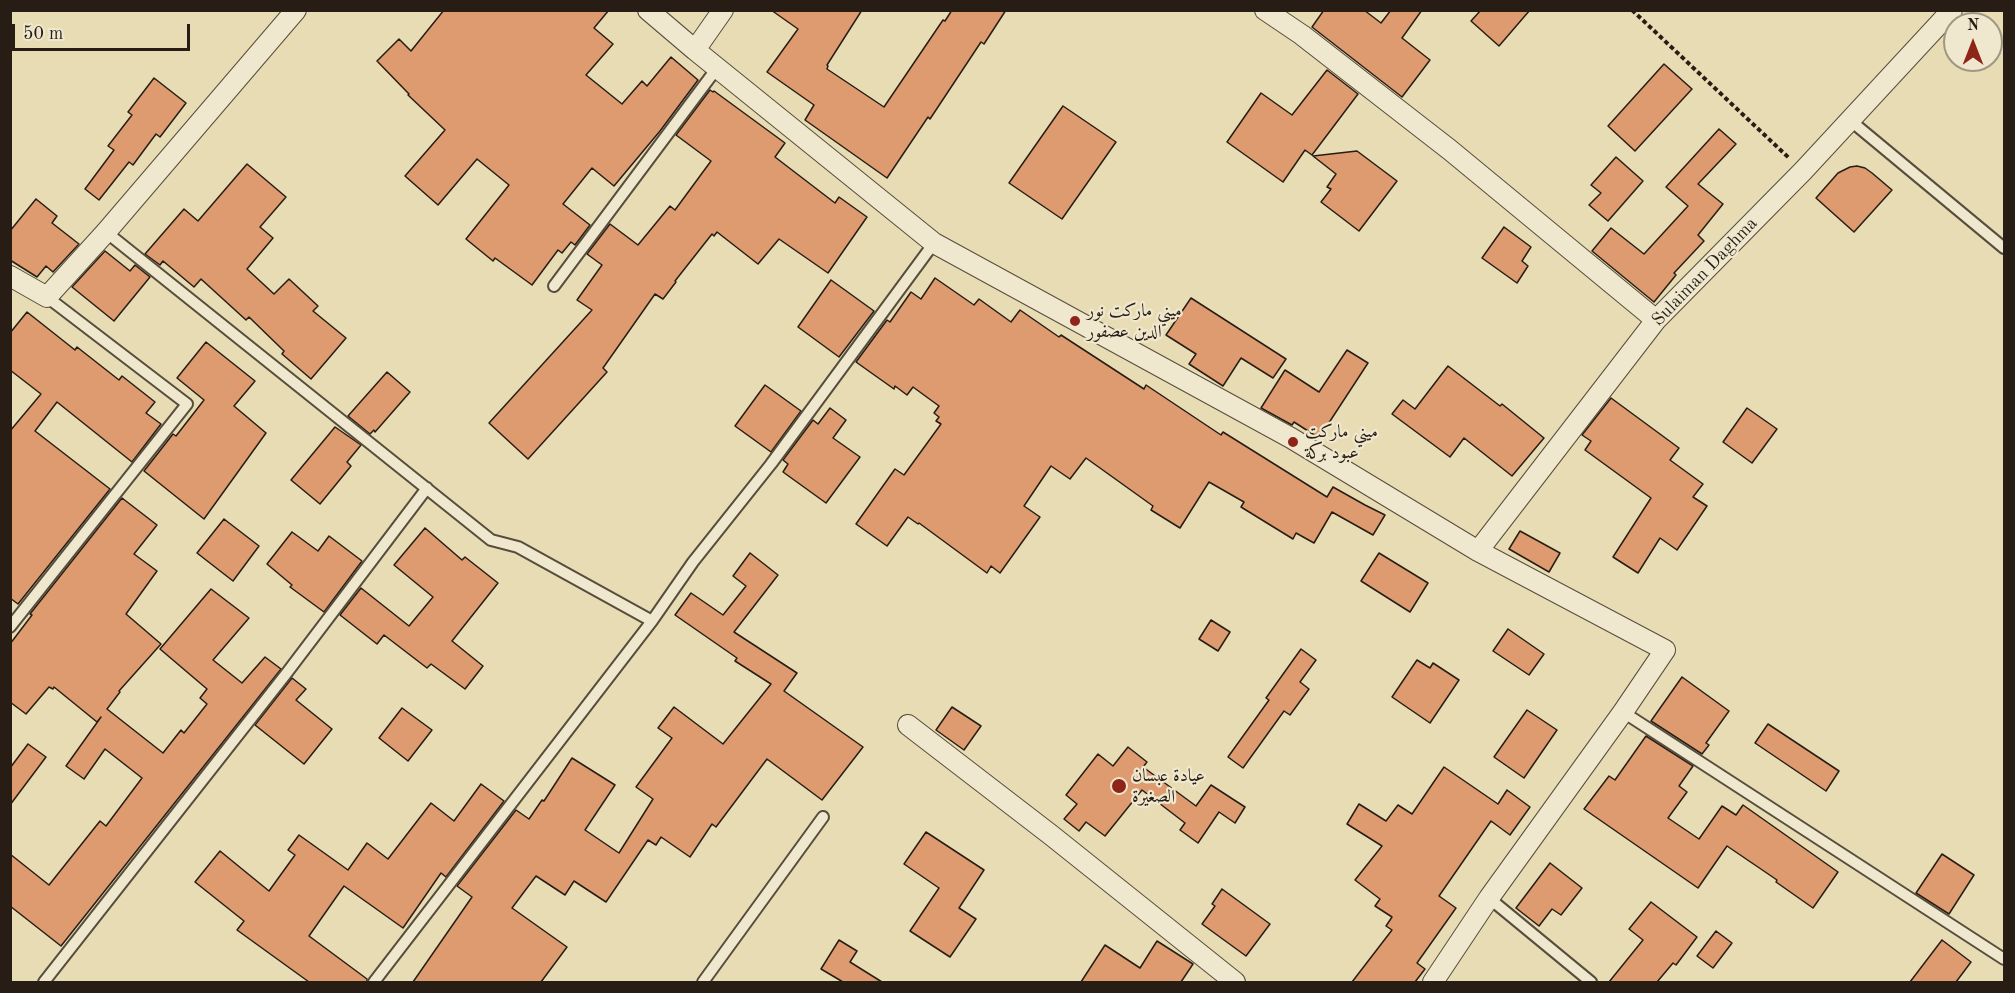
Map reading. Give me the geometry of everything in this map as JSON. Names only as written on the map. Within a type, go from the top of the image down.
[{"type":"street","points":[[10,276],[47,297],[106,232],[296,10]]},
{"type":"street","points":[[648,10],[934,243],[1291,438],[1478,551],[1665,650],[1489,898],[1433,982]]},
{"type":"street","points":[[695,50],[723,10]]},
{"type":"street","points":[[1265,10],[1302,35],[1450,150],[1656,320]]},
{"type":"street","name":"Sulaiman Daghma","points":[[1478,551],[1656,320],[1851,122],[1952,10]]},
{"type":"street","points":[[908,725],[1052,835],[1235,982]]},
{"type":"lane","points":[[554,286],[717,68]]},
{"type":"lane","points":[[1851,122],[2004,248]]},
{"type":"lane","points":[[106,232],[491,540],[518,547],[652,621]]},
{"type":"lane","points":[[374,982],[652,621],[693,562],[771,464],[934,243]]},
{"type":"lane","points":[[10,627],[186,404],[47,297]]},
{"type":"lane","points":[[44,982],[286,674],[427,488]]},
{"type":"lane","points":[[1623,712],[2004,959]]},
{"type":"lane","points":[[703,982],[823,817]]},
{"type":"lane","points":[[1489,898],[1591,982]]},
{"type":"path","points":[[1632,10],[1803,171]]},
{"type":"building","points":[[444,10],[609,10],[594,28],[613,44],[586,75],[622,104],[642,81],[647,86],[671,57],[698,80],[660,131],[614,186],[592,168],[563,204],[590,225],[575,245],[571,242],[562,253],[558,250],[532,285],[495,258],[493,261],[466,239],[509,185],[477,159],[438,205],[405,176],[445,130],[377,61],[399,39],[411,51]]},
{"type":"building","points":[[771,10],[862,10],[827,65],[827,69],[884,107],[952,10],[1006,10],[984,44],[981,42],[930,119],[928,117],[887,178],[805,120],[814,105],[767,72],[798,29]]},
{"type":"building","points":[[1324,10],[1364,10],[1381,23],[1391,10],[1422,10],[1402,38],[1430,60],[1402,97],[1312,27]]},
{"type":"building","points":[[1481,10],[1530,10],[1499,46],[1471,21]]},
{"type":"building","points":[[1664,64],[1692,89],[1635,151],[1608,126]]},
{"type":"building","points":[[1327,70],[1358,94],[1312,155],[1305,150],[1283,182],[1227,142],[1261,93],[1292,115]]},
{"type":"building","points":[[154,78],[186,103],[160,137],[156,134],[133,165],[129,162],[99,200],[85,189],[114,150],[108,146],[132,115],[128,112]]},
{"type":"building","points":[[710,90],[785,143],[775,157],[835,203],[839,197],[867,217],[828,273],[779,239],[758,264],[717,232],[714,236],[712,234],[663,299],[655,294],[603,368],[607,372],[528,459],[489,423],[592,310],[577,300],[602,265],[587,254],[610,224],[638,245],[670,206],[675,210],[711,161],[676,135]]},
{"type":"building","points":[[1063,106],[1116,142],[1062,219],[1009,183]]},
{"type":"building","points":[[1719,129],[1736,144],[1698,184],[1723,204],[1698,235],[1704,241],[1674,273],[1676,275],[1654,302],[1592,251],[1611,228],[1644,254],[1688,206],[1666,187]]},
{"type":"building","points":[[1357,151],[1397,181],[1359,231],[1321,202],[1331,189],[1327,187],[1336,174],[1313,156]]},
{"type":"building","points":[[1616,157],[1643,181],[1608,221],[1589,205],[1601,193],[1591,185]]},
{"type":"building","points":[[247,164],[286,197],[260,227],[273,238],[247,269],[274,294],[289,279],[318,306],[313,311],[346,338],[311,379],[282,354],[284,351],[249,317],[246,320],[201,279],[194,287],[163,261],[160,265],[145,254],[184,209],[198,221]]},
{"type":"building","points":[[1857,166],[1865,168],[1892,190],[1854,232],[1816,198],[1838,173]]},
{"type":"building","points":[[36,199],[57,216],[52,223],[79,244],[53,272],[46,266],[37,277],[10,260],[10,231]]},
{"type":"building","points":[[1504,227],[1531,247],[1522,261],[1528,266],[1517,283],[1482,258]]},
{"type":"building","points":[[105,251],[130,271],[135,265],[150,277],[114,321],[72,287]]},
{"type":"building","points":[[935,278],[974,305],[979,299],[1011,322],[1020,310],[1059,337],[1061,335],[1144,389],[1146,385],[1221,435],[1223,432],[1327,497],[1333,487],[1385,515],[1373,535],[1332,512],[1314,543],[1296,533],[1293,539],[1241,507],[1244,502],[1209,482],[1180,528],[1151,510],[1153,506],[1086,458],[1070,479],[1051,466],[1024,506],[1040,517],[1000,573],[991,566],[987,573],[908,517],[887,546],[856,524],[895,469],[904,475],[941,424],[936,421],[939,417],[934,413],[939,406],[913,387],[907,395],[895,386],[894,389],[856,362],[887,320],[890,322],[911,292],[921,299]]},
{"type":"building","points":[[831,280],[874,311],[839,357],[798,327]]},
{"type":"building","points":[[1191,298],[1286,359],[1273,378],[1241,358],[1223,386],[1189,364],[1196,354],[1166,335]]},
{"type":"building","points":[[27,312],[75,350],[77,347],[119,380],[122,376],[155,402],[146,413],[161,424],[132,462],[57,402],[35,431],[110,489],[18,604],[10,598],[10,431],[41,394],[10,370],[10,333]]},
{"type":"building","points":[[206,342],[255,381],[234,406],[266,433],[204,519],[144,471],[173,434],[176,436],[204,400],[177,378]]},
{"type":"building","points":[[1347,350],[1368,363],[1319,438],[1294,422],[1292,425],[1261,408],[1285,370],[1319,392]]},
{"type":"building","points":[[1448,366],[1500,406],[1502,404],[1544,438],[1512,476],[1464,438],[1450,457],[1392,414],[1403,400],[1415,409]]},
{"type":"building","points":[[387,372],[410,392],[375,432],[374,430],[370,434],[348,416]]},
{"type":"building","points":[[765,385],[801,411],[771,452],[735,426]]},
{"type":"building","points":[[1611,398],[1679,448],[1670,460],[1703,484],[1693,497],[1707,506],[1677,550],[1660,538],[1638,573],[1613,557],[1651,498],[1585,450],[1591,441],[1582,435]]},
{"type":"building","points":[[830,408],[846,420],[833,438],[860,457],[826,503],[783,472],[788,464],[783,460],[813,420],[818,424]]},
{"type":"building","points":[[1747,408],[1777,429],[1752,463],[1723,442]]},
{"type":"building","points":[[335,427],[361,445],[347,462],[351,466],[320,504],[291,480]]},
{"type":"building","points":[[122,498],[157,525],[134,554],[157,571],[126,614],[161,644],[119,691],[107,709],[163,753],[181,730],[184,733],[207,704],[200,698],[207,689],[160,649],[211,589],[249,618],[213,660],[242,683],[265,657],[281,669],[61,946],[10,906],[10,854],[49,885],[100,821],[106,826],[142,778],[105,749],[84,779],[66,766],[101,717],[97,722],[54,687],[53,689],[49,687],[26,714],[10,702],[10,644],[32,615],[30,614]]},
{"type":"building","points":[[224,519],[259,546],[233,581],[197,553]]},
{"type":"building","points":[[425,528],[462,560],[465,557],[498,583],[452,641],[483,666],[465,689],[431,664],[427,668],[384,635],[377,644],[340,615],[361,588],[409,626],[433,597],[394,565]]},
{"type":"building","points":[[1520,531],[1560,553],[1549,572],[1509,549]]},
{"type":"building","points":[[292,532],[318,551],[329,536],[362,561],[324,612],[290,587],[292,585],[267,564]]},
{"type":"building","points":[[750,553],[778,575],[734,632],[797,673],[784,691],[863,747],[822,800],[767,759],[716,827],[712,824],[690,857],[661,837],[656,845],[648,840],[606,902],[574,881],[565,895],[536,876],[512,908],[567,947],[541,982],[413,982],[472,897],[457,886],[516,810],[529,819],[542,800],[544,801],[572,758],[615,785],[585,830],[619,853],[653,799],[636,787],[672,738],[658,728],[674,707],[723,744],[771,684],[735,661],[737,658],[675,615],[691,593],[723,615],[746,586],[733,576]]},
{"type":"building","points":[[1379,553],[1428,583],[1410,612],[1361,581]]},
{"type":"building","points":[[1211,620],[1230,632],[1218,651],[1199,639]]},
{"type":"building","points":[[1508,629],[1544,654],[1529,675],[1493,651]]},
{"type":"building","points":[[1301,649],[1316,660],[1300,682],[1309,689],[1290,715],[1284,711],[1243,768],[1228,757],[1269,700],[1266,698]]},
{"type":"building","points":[[1417,660],[1430,668],[1433,663],[1459,680],[1430,723],[1392,697]]},
{"type":"building","points":[[1682,677],[1729,711],[1706,743],[1709,745],[1702,754],[1651,721]]},
{"type":"building","points":[[292,678],[306,689],[296,700],[332,729],[304,764],[255,725]]},
{"type":"building","points":[[952,707],[981,726],[964,750],[936,730]]},
{"type":"building","points":[[402,708],[432,730],[408,761],[379,738]]},
{"type":"building","points":[[1527,710],[1557,730],[1524,778],[1494,757]]},
{"type":"building","points":[[1768,724],[1839,771],[1826,791],[1755,743]]},
{"type":"building","points":[[1646,736],[1693,766],[1679,786],[1687,792],[1668,818],[1699,839],[1722,806],[1736,815],[1743,805],[1838,872],[1813,908],[1727,846],[1698,888],[1584,809],[1609,776],[1615,780]]},
{"type":"building","points":[[28,744],[46,757],[10,805],[10,768]]},
{"type":"building","points":[[1128,747],[1147,762],[1143,767],[1196,806],[1211,785],[1245,807],[1235,823],[1219,812],[1198,843],[1180,830],[1185,823],[1142,790],[1105,836],[1086,822],[1079,831],[1064,819],[1077,804],[1066,795],[1098,754],[1113,766]]},
{"type":"building","points":[[1444,767],[1498,804],[1507,790],[1530,807],[1510,835],[1491,821],[1439,896],[1456,908],[1417,963],[1425,969],[1415,982],[1352,982],[1392,930],[1386,926],[1392,917],[1375,906],[1380,899],[1355,880],[1382,846],[1347,824],[1359,804],[1386,821],[1398,805],[1412,814]]},
{"type":"building","points":[[481,784],[504,801],[446,877],[441,873],[403,928],[344,886],[309,936],[367,979],[367,982],[309,982],[237,930],[244,921],[195,882],[220,851],[269,891],[295,855],[288,850],[299,835],[348,870],[367,843],[388,859],[431,803],[454,821]]},
{"type":"building","points":[[926,832],[984,870],[959,908],[976,919],[950,957],[910,931],[939,888],[904,864]]},
{"type":"building","points":[[1942,854],[1974,875],[1949,914],[1916,893]]},
{"type":"building","points":[[1550,863],[1582,888],[1561,915],[1552,909],[1539,926],[1516,908]]},
{"type":"building","points":[[1222,889],[1270,924],[1246,956],[1202,924],[1215,906],[1212,904]]},
{"type":"building","points":[[1651,902],[1697,937],[1676,965],[1673,963],[1657,982],[1609,982],[1643,940],[1629,929]]},
{"type":"building","points":[[1716,931],[1732,943],[1713,968],[1697,956]]},
{"type":"building","points":[[839,940],[857,951],[850,962],[882,982],[843,982],[821,969]]},
{"type":"building","points":[[1942,940],[1971,962],[1956,982],[1910,982]]},
{"type":"building","points":[[1157,941],[1193,964],[1181,982],[1081,982],[1105,945],[1140,968]]},
{"type":"place","name":"ميني ماركت نور الدين عصفور","points":[[1075,321]]},
{"type":"place","name":"ميني ماركت عبود بركة","points":[[1293,442]]},
{"type":"place","name":"عيادة عبسان الصغيرة","points":[[1119,786]]}]
